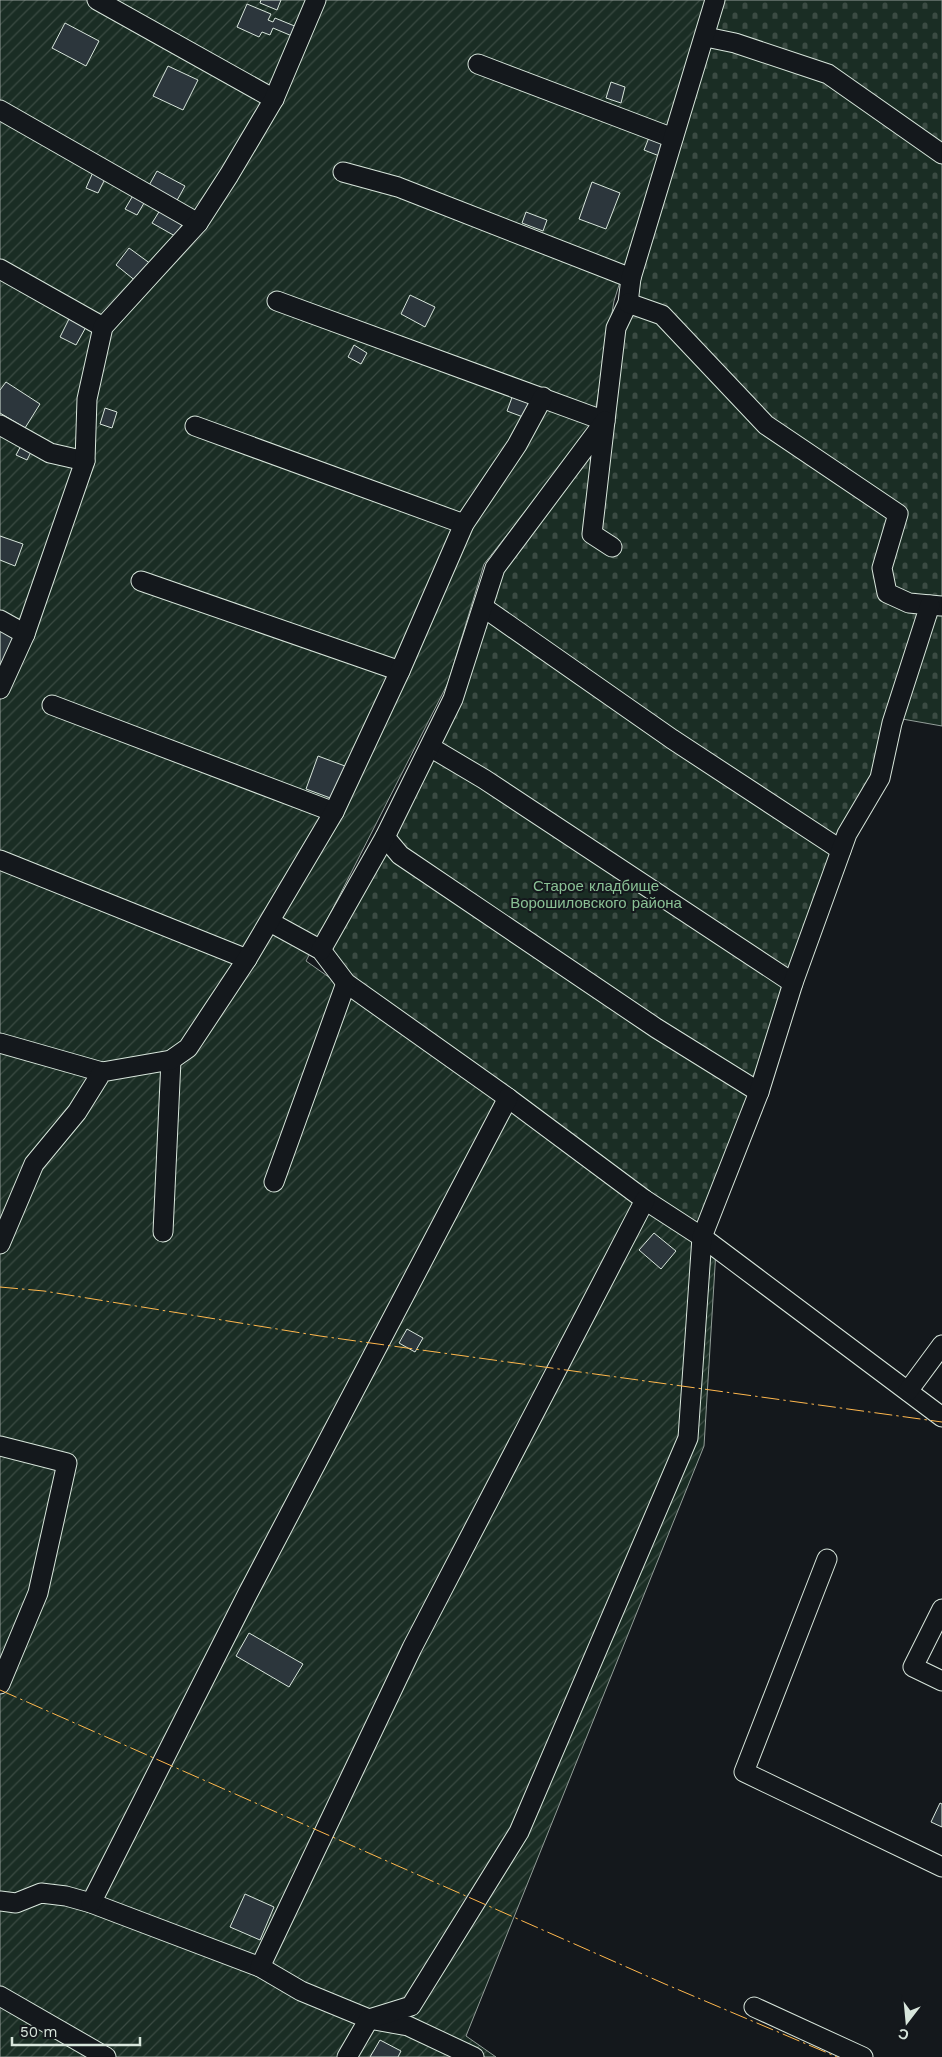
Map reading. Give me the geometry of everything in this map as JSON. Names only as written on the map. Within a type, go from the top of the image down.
[{"type":"street","points":[[96,0],[274,99]]},
{"type":"street","points":[[0,689],[25,634],[85,461],[87,399],[103,327],[198,223],[274,99],[316,0]]},
{"type":"street","points":[[612,548],[592,534],[616,328],[628,303],[631,278],[706,37],[715,0]]},
{"type":"street","points":[[706,37],[735,43],[828,74],[942,154]]},
{"type":"street","points":[[478,64],[673,138]]},
{"type":"street","points":[[0,110],[198,223]]},
{"type":"street","points":[[343,172],[398,187],[631,278]]},
{"type":"street","points":[[0,269],[103,327]]},
{"type":"street","points":[[277,301],[605,420]]},
{"type":"street","points":[[347,2057],[369,2020],[411,2006],[519,1832],[688,1438],[702,1237],[758,1092],[793,983],[847,834],[880,778],[892,723],[936,605],[909,603],[887,593],[882,568],[898,514],[766,425],[662,315],[628,303]]},
{"type":"street","points":[[0,1043],[102,1072],[171,1060],[188,1048],[270,922],[334,812],[400,671],[464,524],[517,445],[543,398]]},
{"type":"street","points":[[321,950],[385,837],[453,699],[495,568],[605,420]]},
{"type":"street","points":[[0,425],[50,453],[85,461]]},
{"type":"street","points":[[195,426],[464,524]]},
{"type":"street","points":[[141,581],[400,671]]},
{"type":"street","points":[[483,607],[672,738],[841,850]]},
{"type":"street","points":[[0,620],[25,634]]},
{"type":"street","points":[[52,705],[334,812]]},
{"type":"street","points":[[430,747],[484,780],[793,983]]},
{"type":"street","points":[[385,837],[400,855],[656,1028],[758,1092]]},
{"type":"street","points":[[0,860],[247,959]]},
{"type":"street","points":[[270,922],[321,950],[346,983],[508,1098],[645,1200],[702,1237],[942,1417]]},
{"type":"street","points":[[274,1182],[346,983]]},
{"type":"street","points":[[163,1232],[171,1060]]},
{"type":"street","points":[[0,1244],[34,1164],[77,1112],[102,1072]]},
{"type":"street","points":[[91,1903],[247,1595],[508,1098]]},
{"type":"street","points":[[260,1967],[412,1648],[645,1200]]},
{"type":"street","points":[[908,1391],[942,1345]]},
{"type":"street","points":[[0,1446],[67,1463],[38,1593],[0,1682]]},
{"type":"street","points":[[827,1560],[744,1772],[942,1867]]},
{"type":"street","points":[[942,1609],[913,1667],[942,1681]]},
{"type":"street","points":[[0,1901],[16,1903],[41,1893],[66,1896],[91,1903],[260,1967],[301,1991],[369,2020],[408,2026],[474,2057]]},
{"type":"street","points":[[0,1996],[106,2057]]},
{"type":"street","points":[[754,2007],[862,2057]]},
{"type":"green space","points":[[0,0],[708,0],[614,301],[593,426],[484,564],[448,683],[306,961],[716,1250],[704,1446],[466,2036],[496,2057],[0,2057]]},
{"type":"green space","name":"Старое кладбище Ворошиловского района","points":[[717,0],[942,0],[942,726],[891,717],[877,776],[701,1233],[349,978],[328,950],[458,697],[497,573],[610,424],[620,327]]},
{"type":"building","points":[[261,0],[281,0],[277,10],[260,3]]},
{"type":"building","points":[[247,4],[271,14],[268,20],[273,22],[275,18],[297,27],[292,36],[273,28],[270,35],[262,32],[259,37],[237,27]]},
{"type":"building","points":[[65,23],[99,41],[86,66],[52,48]]},
{"type":"building","points":[[168,66],[198,80],[183,110],[153,96]]},
{"type":"building","points":[[611,82],[625,87],[621,103],[606,98]]},
{"type":"building","points":[[650,135],[668,141],[662,157],[644,150]]},
{"type":"building","points":[[94,170],[106,177],[98,193],[86,188]]},
{"type":"building","points":[[157,171],[185,186],[175,204],[147,189]]},
{"type":"building","points":[[592,182],[620,193],[606,229],[579,219]]},
{"type":"building","points":[[135,192],[147,198],[137,215],[125,209]]},
{"type":"building","points":[[162,207],[185,220],[175,236],[152,223]]},
{"type":"building","points":[[526,212],[547,220],[543,231],[522,223]]},
{"type":"building","points":[[129,248],[151,264],[137,282],[116,265]]},
{"type":"building","points":[[410,295],[435,307],[425,327],[401,314]]},
{"type":"building","points":[[70,317],[86,327],[76,345],[60,337]]},
{"type":"building","points":[[354,345],[367,353],[361,364],[348,357]]},
{"type":"building","points":[[6,382],[40,404],[25,428],[0,413],[0,390]]},
{"type":"building","points":[[514,392],[531,399],[523,417],[507,411]]},
{"type":"building","points":[[105,408],[117,412],[112,428],[100,424]]},
{"type":"building","points":[[23,442],[33,448],[27,460],[16,455]]},
{"type":"building","points":[[0,536],[23,544],[15,566],[0,560]]},
{"type":"building","points":[[0,630],[15,639],[0,667]]},
{"type":"building","points":[[318,756],[345,766],[333,799],[306,789]]},
{"type":"building","points":[[654,1233],[676,1251],[661,1269],[639,1250]]},
{"type":"building","points":[[407,1329],[423,1338],[415,1352],[399,1343]]},
{"type":"building","points":[[249,1633],[303,1664],[289,1687],[236,1656]]},
{"type":"building","points":[[940,1803],[942,1804],[942,1827],[931,1822]]},
{"type":"building","points":[[245,1894],[274,1907],[260,1940],[230,1927]]},
{"type":"building","points":[[380,2040],[401,2051],[398,2057],[370,2057]]},
{"type":"power","points":[[0,1287],[44,1291],[320,1336],[942,1422]]},
{"type":"power","points":[[0,1690],[665,1984],[837,2057]]}]
